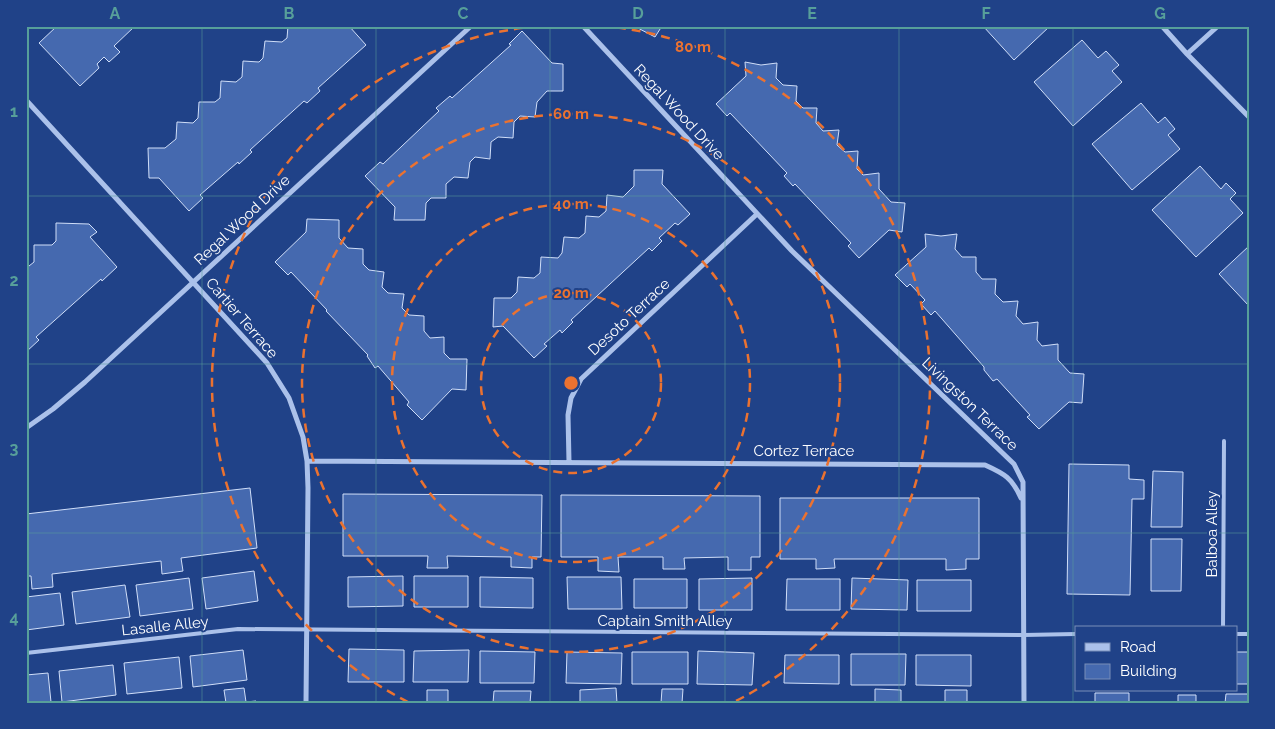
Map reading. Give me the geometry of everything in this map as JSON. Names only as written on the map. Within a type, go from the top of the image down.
[{"type":"street","name":"Regal Wood Drive","points":[[26,428],[53,409],[85,382],[471,26]]},
{"type":"street","name":"Regal Wood Drive","points":[[583,26],[757,214]]},
{"type":"street","points":[[1162,26],[1249,117]]},
{"type":"street","points":[[1188,54],[1218,26]]},
{"type":"street","name":"Cartier Terrace","points":[[26,100],[267,363],[289,398],[303,437],[307,461],[306,703]]},
{"type":"street","name":"Desoto Terrace","points":[[569,462],[568,415],[571,398],[581,379],[757,214]]},
{"type":"street","name":"Livingston Terrace","points":[[757,214],[792,251],[1014,464],[1022,482],[1023,501],[1024,703]]},
{"type":"street","points":[[307,461],[569,462]]},
{"type":"street","name":"Cortez Terrace","points":[[569,462],[985,465],[1001,472],[1015,484],[1023,501]]},
{"type":"lane","name":"Balboa Alley","points":[[1223,626],[1224,441]]},
{"type":"lane","name":"Lasalle Alley","points":[[26,653],[238,629],[307,630]]},
{"type":"lane","name":"Captain Smith Alley","points":[[307,630],[1024,635]]},
{"type":"lane","points":[[1024,635],[1075,634]]},
{"type":"building","points":[[57,26],[135,26],[114,46],[120,52],[109,62],[104,57],[97,64],[99,68],[80,86],[39,43]]},
{"type":"building","points":[[288,26],[349,26],[366,45],[318,88],[320,91],[307,103],[304,101],[250,150],[252,152],[239,164],[238,162],[200,195],[203,198],[189,211],[159,178],[149,178],[148,148],[165,148],[176,139],[177,122],[193,123],[198,118],[199,102],[215,102],[220,98],[221,81],[236,82],[242,77],[243,61],[259,62],[263,58],[265,41],[282,42],[287,38]]},
{"type":"building","points":[[634,26],[662,26],[655,37]]},
{"type":"building","points":[[983,26],[1050,26],[1014,60]]},
{"type":"building","points":[[522,31],[552,63],[563,64],[563,91],[547,91],[537,102],[535,117],[520,116],[514,122],[513,138],[498,137],[491,142],[490,159],[475,157],[470,162],[468,178],[454,177],[446,184],[446,198],[431,198],[426,203],[425,220],[394,220],[395,207],[365,176],[380,162],[383,164],[439,111],[436,108],[450,96],[452,98],[511,45],[509,44]]},
{"type":"building","points":[[1082,40],[1098,58],[1106,51],[1119,65],[1112,71],[1122,82],[1073,126],[1034,82]]},
{"type":"building","points":[[745,62],[761,65],[777,63],[776,78],[783,85],[797,86],[796,101],[803,108],[817,108],[816,123],[823,131],[839,130],[837,145],[845,152],[858,151],[857,169],[863,175],[879,173],[879,189],[891,202],[905,203],[902,232],[889,230],[859,258],[848,246],[851,243],[795,184],[793,186],[784,176],[787,173],[730,113],[727,116],[716,104],[746,76]]},
{"type":"building","points":[[1141,103],[1158,123],[1165,117],[1175,129],[1168,135],[1180,149],[1132,190],[1092,144]]},
{"type":"building","points":[[1200,166],[1221,189],[1226,183],[1236,193],[1230,199],[1243,213],[1196,257],[1152,210]]},
{"type":"building","points":[[634,170],[663,170],[662,184],[690,214],[678,225],[675,223],[659,238],[662,241],[652,251],[649,248],[571,320],[573,322],[562,333],[560,330],[544,344],[547,346],[534,358],[503,326],[493,327],[494,298],[511,298],[517,292],[518,277],[534,278],[540,273],[541,257],[558,258],[562,253],[564,237],[579,238],[585,233],[586,216],[599,217],[606,211],[607,195],[623,197],[634,186]]},
{"type":"building","points":[[307,219],[339,220],[339,238],[348,248],[363,249],[363,264],[369,270],[384,272],[382,287],[388,293],[404,294],[402,308],[409,315],[424,316],[424,331],[430,338],[444,337],[444,353],[450,359],[467,359],[466,390],[452,389],[422,420],[407,405],[409,402],[378,366],[375,368],[368,355],[327,310],[291,272],[288,275],[275,262],[306,232]]},
{"type":"building","points":[[56,223],[89,224],[97,232],[90,237],[117,267],[36,337],[39,340],[26,352],[26,266],[34,262],[34,245],[52,245],[56,241]]},
{"type":"building","points":[[925,234],[941,236],[957,234],[955,249],[962,257],[976,257],[976,272],[982,279],[996,279],[995,294],[1003,302],[1018,301],[1016,316],[1023,324],[1038,322],[1037,340],[1042,346],[1058,344],[1058,360],[1070,373],[1084,374],[1082,403],[1069,402],[1039,429],[1027,417],[1030,415],[997,379],[993,381],[984,370],[984,367],[935,311],[931,315],[921,304],[925,300],[910,284],[907,287],[895,275],[926,247]]},
{"type":"building","points":[[1249,246],[1249,306],[1219,274]]},
{"type":"building","points":[[1069,464],[1129,465],[1129,479],[1144,480],[1144,499],[1132,499],[1130,595],[1067,594]]},
{"type":"building","points":[[1153,471],[1183,472],[1182,527],[1151,527]]},
{"type":"building","points":[[250,488],[257,548],[181,558],[183,571],[162,574],[161,561],[52,574],[53,587],[32,589],[31,576],[26,576],[26,514]]},
{"type":"building","points":[[343,494],[542,495],[541,557],[532,557],[532,568],[511,567],[511,557],[447,556],[448,568],[427,568],[428,556],[343,556]]},
{"type":"building","points":[[561,495],[760,496],[760,557],[751,557],[751,570],[728,570],[728,557],[684,558],[685,569],[663,569],[663,557],[618,557],[619,572],[598,571],[598,557],[561,557]]},
{"type":"building","points":[[780,498],[979,498],[979,559],[966,559],[966,569],[946,570],[946,559],[834,559],[835,568],[816,569],[816,559],[780,559]]},
{"type":"building","points":[[1151,539],[1182,539],[1181,591],[1151,591]]},
{"type":"building","points":[[254,571],[258,601],[206,609],[202,578]]},
{"type":"building","points":[[403,576],[403,606],[348,607],[348,577]]},
{"type":"building","points":[[414,576],[468,576],[468,607],[414,607]]},
{"type":"building","points":[[480,577],[533,578],[533,608],[480,607]]},
{"type":"building","points":[[567,577],[621,577],[622,609],[568,609]]},
{"type":"building","points":[[189,578],[193,609],[140,616],[136,585]]},
{"type":"building","points":[[752,578],[752,610],[699,610],[699,579]]},
{"type":"building","points":[[852,578],[908,580],[907,610],[851,609]]},
{"type":"building","points":[[634,579],[687,579],[687,608],[634,608]]},
{"type":"building","points":[[787,579],[840,579],[840,610],[786,610]]},
{"type":"building","points":[[917,580],[971,580],[971,611],[917,611]]},
{"type":"building","points":[[125,585],[130,617],[76,624],[72,592]]},
{"type":"building","points":[[60,593],[64,625],[26,630],[26,597]]},
{"type":"building","points":[[349,649],[404,650],[404,682],[348,682]]},
{"type":"building","points":[[243,650],[247,680],[193,687],[190,656]]},
{"type":"building","points":[[469,650],[468,682],[413,682],[414,651]]},
{"type":"building","points":[[480,651],[535,652],[534,683],[480,683]]},
{"type":"building","points":[[698,651],[754,653],[752,685],[697,684]]},
{"type":"building","points":[[567,652],[622,653],[621,684],[566,683]]},
{"type":"building","points":[[632,652],[688,652],[688,684],[632,684]]},
{"type":"building","points":[[1238,652],[1249,652],[1249,684],[1238,684]]},
{"type":"building","points":[[851,654],[906,654],[905,685],[851,685]]},
{"type":"building","points":[[785,655],[839,655],[839,684],[784,683]]},
{"type":"building","points":[[916,655],[971,655],[971,686],[916,685]]},
{"type":"building","points":[[179,657],[182,688],[127,694],[124,663]]},
{"type":"building","points":[[113,665],[116,695],[62,702],[59,671]]},
{"type":"building","points":[[48,673],[51,702],[26,703],[26,675]]},
{"type":"building","points":[[244,688],[246,702],[256,701],[256,703],[226,703],[224,690]]},
{"type":"building","points":[[616,688],[617,703],[580,703],[580,690]]},
{"type":"building","points":[[662,689],[683,689],[682,703],[661,703]]},
{"type":"building","points":[[875,689],[901,690],[901,703],[875,703]]},
{"type":"building","points":[[427,690],[448,690],[448,703],[427,703]]},
{"type":"building","points":[[945,690],[967,690],[967,703],[945,703]]},
{"type":"building","points":[[494,691],[531,691],[530,703],[493,703]]},
{"type":"building","points":[[1095,693],[1129,693],[1129,703],[1095,703]]},
{"type":"building","points":[[1226,694],[1249,694],[1249,703],[1225,703]]},
{"type":"building","points":[[1178,695],[1196,695],[1196,703],[1178,703]]}]
